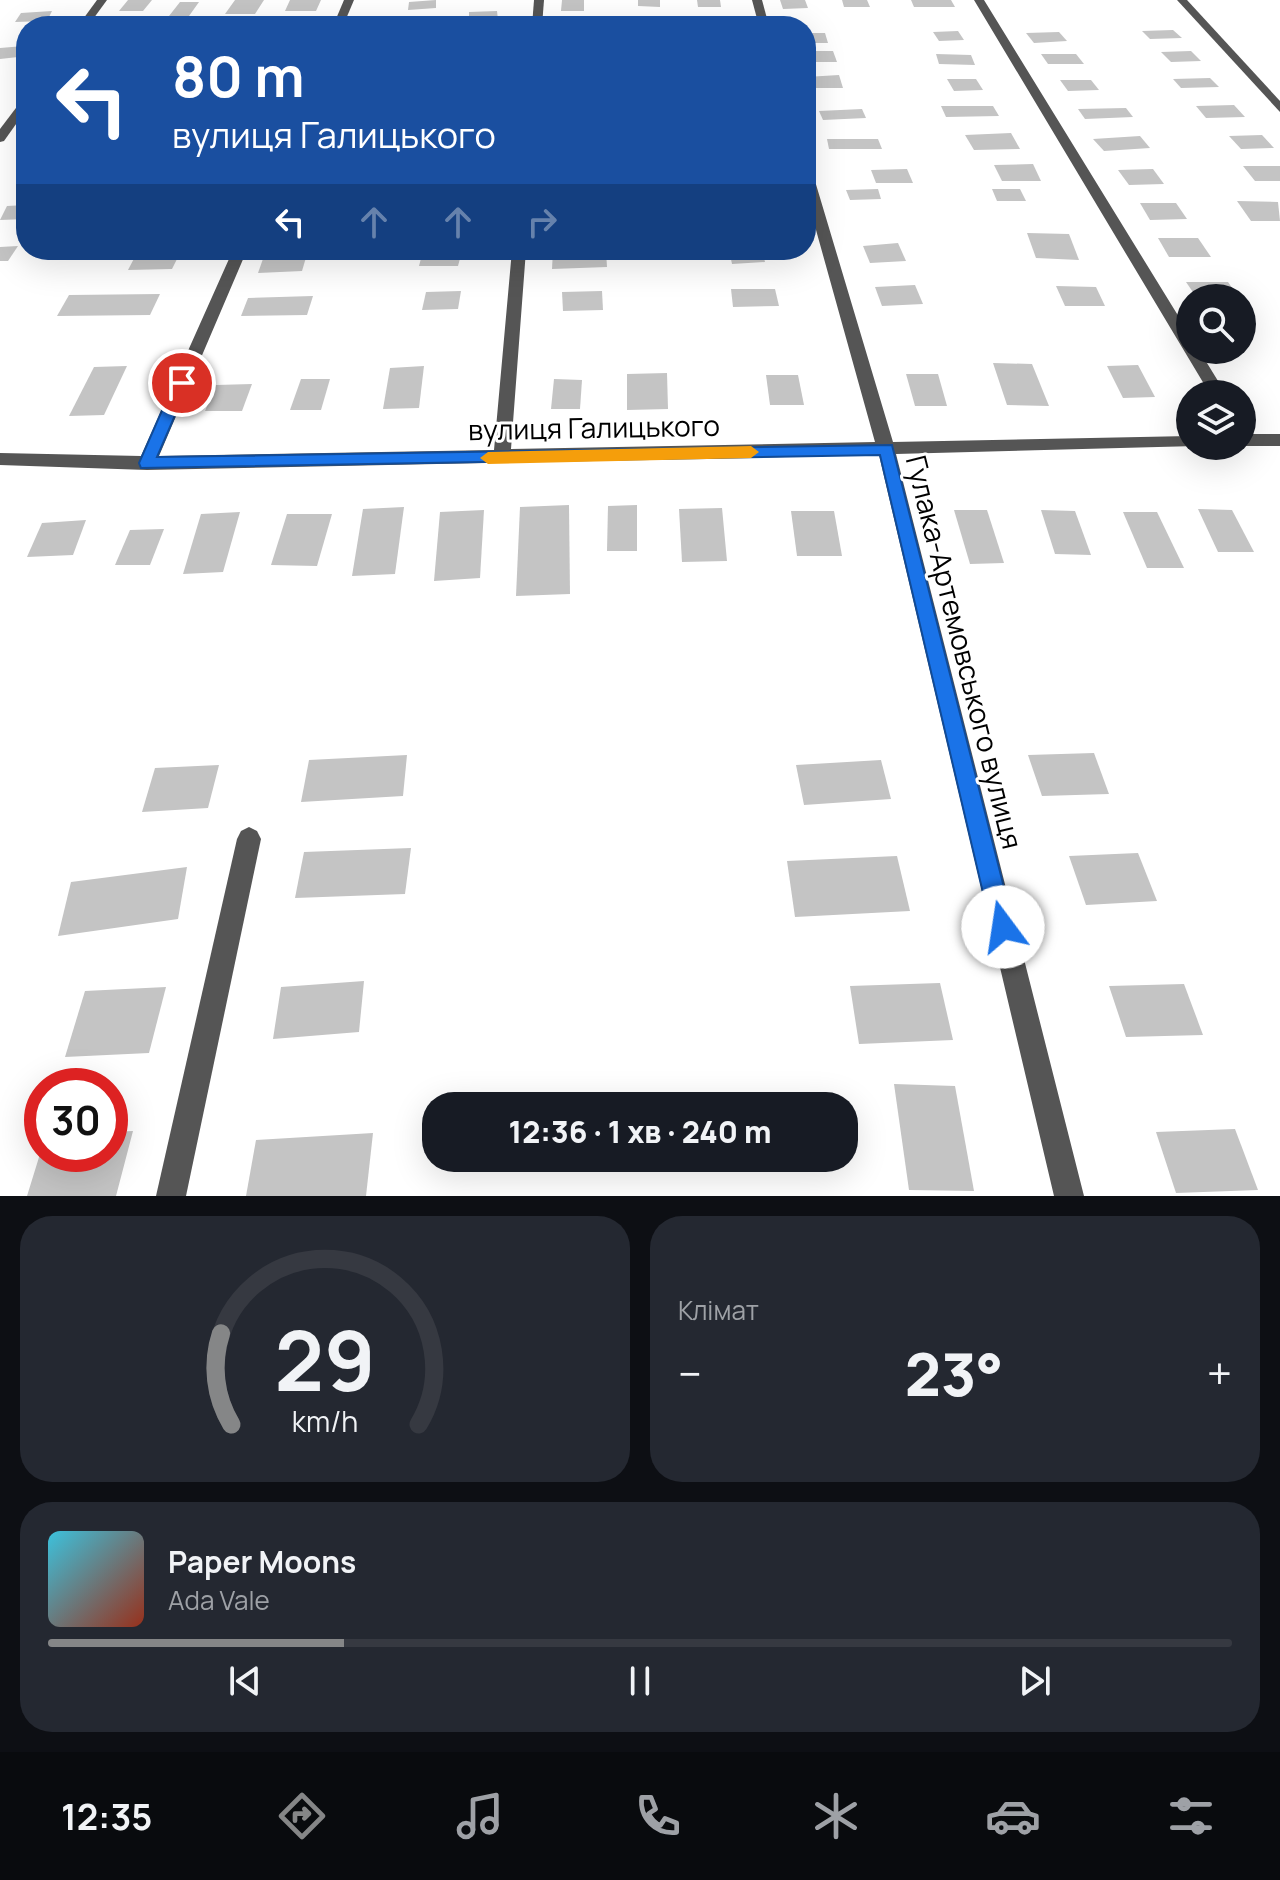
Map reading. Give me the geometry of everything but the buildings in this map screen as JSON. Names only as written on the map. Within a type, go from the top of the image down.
[{"type":"street","points":[[979,0],[1176,324]]},
{"type":"street","points":[[1182,0],[1280,108]]},
{"type":"street","points":[[0,138],[16,116]]},
{"type":"street","name":"Гулака-Артемовського вулиця","points":[[816,206],[886,449],[1069,1196]]},
{"type":"street","points":[[147,463],[236,260]]},
{"type":"street","points":[[502,457],[518,260]]},
{"type":"street","points":[[1256,439],[1280,440]]},
{"type":"street","name":"вулиця Галицького","points":[[0,459],[147,463],[1176,442]]},
{"type":"street","points":[[171,1196],[249,839]]},
{"type":"slow traffic","points":[[488,458],[751,452]]},
{"type":"route","points":[[182,383],[147,463],[886,449],[1003,927]]}]
